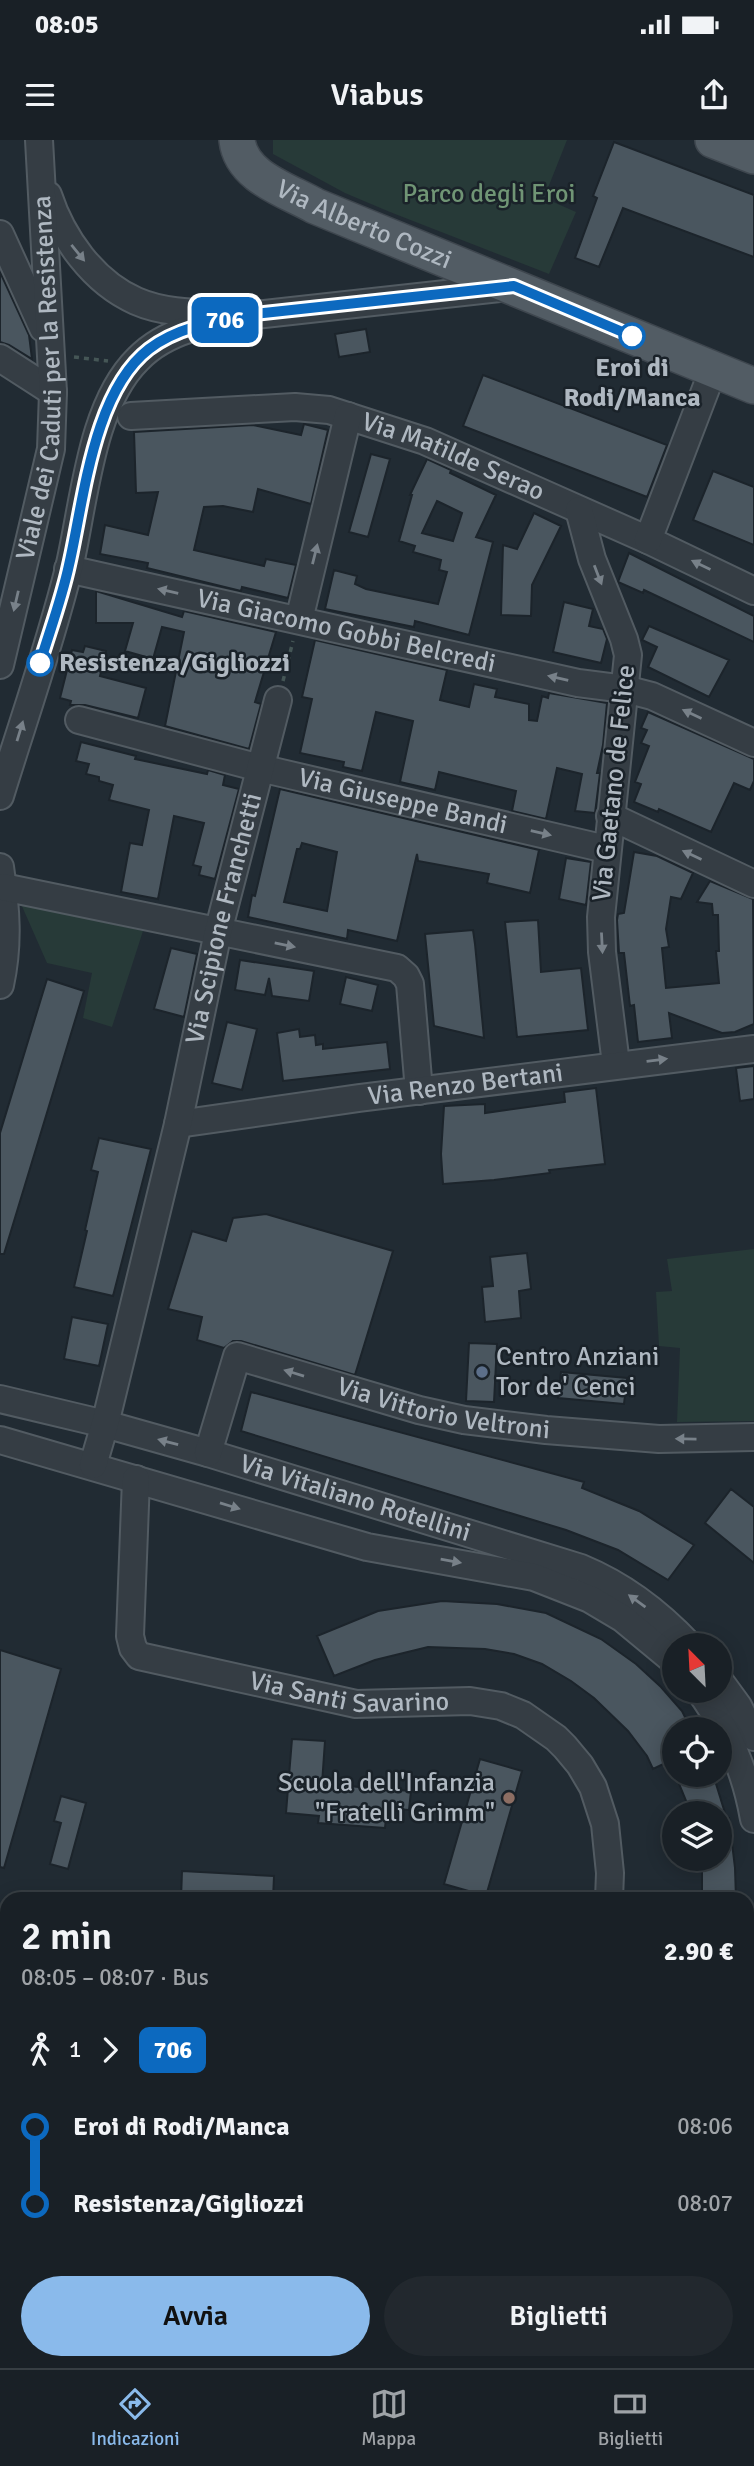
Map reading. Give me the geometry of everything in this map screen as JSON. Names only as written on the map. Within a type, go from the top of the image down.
[{"type":"main road","name":"Via Alberto Cozzi","points":[[237,140],[244,161],[257,174],[315,206],[754,386]]},
{"type":"main road","name":"Via Alberto Cozzi","points":[[257,174],[256,150],[259,140]]},
{"type":"main road","points":[[713,140],[754,156]]},
{"type":"street","name":"Viale dei Caduti per la Resistenza","points":[[0,665],[51,449],[53,392],[39,140]]},
{"type":"street","name":"Viale dei Caduti per la Resistenza","points":[[39,170],[65,236],[80,257],[116,289],[136,301],[164,309],[190,313],[254,314]]},
{"type":"street","points":[[0,234],[50,349]]},
{"type":"street","name":"Viale dei Caduti per la Resistenza","points":[[0,796],[68,569],[89,470],[106,410],[116,388],[133,364],[151,347],[173,334],[216,321],[254,314],[514,286]]},
{"type":"street","points":[[0,358],[53,392]]},
{"type":"street","points":[[648,540],[713,370]]},
{"type":"street","name":"Via Matilde Serao","points":[[131,416],[308,407],[348,416],[421,440],[648,540],[754,591]]},
{"type":"street","points":[[299,620],[348,416]]},
{"type":"street","name":"Via Gaetano de Felice","points":[[579,510],[592,559],[626,643],[628,659],[602,899],[601,944],[617,1065]]},
{"type":"street","name":"Via Giacomo Gobbi Belcredi","points":[[68,569],[578,683],[625,689],[662,701],[754,743]]},
{"type":"street","name":"Via Scipione Franchetti","points":[[93,1465],[178,1124],[218,932],[278,700]]},
{"type":"street","name":"Via Giuseppe Bandi","points":[[79,720],[260,768],[606,849]]},
{"type":"street","points":[[610,816],[754,884]]},
{"type":"street","points":[[0,980],[6,949],[2,893],[94,906],[392,966],[402,971],[410,984],[419,1091]]},
{"type":"street","name":"Via Renzo Bertani","points":[[178,1124],[754,1049]]},
{"type":"street","name":"Via Vittorio Veltroni","points":[[208,1453],[237,1356],[419,1410],[464,1420],[659,1439],[754,1437]]},
{"type":"street","name":"Via Vitaliano Rotellini","points":[[0,1399],[105,1424],[208,1453],[593,1573],[659,1616],[677,1633]]},
{"type":"street","name":"Via Vitaliano Rotellini","points":[[0,1440],[367,1547],[543,1580],[590,1599],[627,1621],[662,1651]]},
{"type":"street","name":"Via Santi Savarino","points":[[136,1479],[130,1636],[139,1656],[356,1704],[470,1701],[501,1706],[523,1715],[565,1747],[593,1787],[606,1824],[609,1892]]},
{"type":"street","points":[[404,1554],[412,1515]]},
{"type":"street","points":[[732,1698],[754,1737]]},
{"type":"street","points":[[707,1703],[731,1743],[744,1777],[754,1819]]},
{"type":"path","points":[[50,349],[133,364]]},
{"type":"path","points":[[278,700],[299,620]]},
{"type":"green space","name":"Parco degli Eroi","points":[[273,140],[567,140],[544,198],[576,212],[549,274],[345,193],[273,154]]},
{"type":"green space","points":[[21,904],[143,931],[112,1027],[83,1018],[92,973],[47,963]]},
{"type":"green space","points":[[754,1249],[754,1421],[677,1422],[680,1348],[659,1346],[656,1292],[672,1291],[667,1259]]},
{"type":"building","points":[[614,142],[754,195],[754,257],[623,208],[599,267],[575,258],[597,198],[593,196]]},
{"type":"building","points":[[0,272],[29,335],[32,359],[0,342]]},
{"type":"building","points":[[366,329],[370,352],[339,357],[335,334]]},
{"type":"building","points":[[483,375],[667,445],[647,497],[463,426]]},
{"type":"building","points":[[304,424],[328,430],[311,504],[258,489],[253,512],[223,506],[204,507],[194,550],[264,566],[266,559],[296,565],[288,598],[242,587],[241,591],[147,568],[148,563],[100,554],[105,525],[148,535],[158,492],[136,493],[134,432],[253,425],[301,435]]},
{"type":"building","points":[[371,454],[390,459],[368,537],[349,532]]},
{"type":"building","points":[[427,459],[496,495],[476,537],[493,542],[469,635],[415,621],[414,627],[325,609],[334,570],[357,576],[355,584],[366,589],[438,604],[447,572],[439,570],[441,560],[413,552],[415,546],[399,541],[410,495]],"holes":[[[437,501],[462,513],[453,541],[422,533]]]},
{"type":"building","points":[[713,471],[754,487],[754,545],[693,520]]},
{"type":"building","points":[[534,513],[561,526],[532,585],[531,616],[501,615],[503,545],[517,549]]},
{"type":"building","points":[[629,553],[754,616],[754,642],[644,590],[643,593],[618,582]]},
{"type":"building","points":[[96,591],[182,617],[184,611],[276,632],[255,702],[261,704],[249,749],[165,726],[184,632],[162,627],[153,659],[125,651],[133,623],[96,623]]},
{"type":"building","points":[[564,602],[593,609],[589,626],[603,629],[607,639],[601,663],[553,652]]},
{"type":"building","points":[[649,626],[729,660],[709,697],[648,667],[657,647],[642,640]]},
{"type":"building","points":[[315,640],[447,670],[440,700],[469,707],[474,684],[497,689],[495,697],[529,704],[529,720],[537,721],[542,696],[548,698],[549,693],[607,703],[597,773],[600,773],[595,813],[575,811],[582,774],[557,768],[546,819],[512,811],[516,791],[439,772],[435,790],[400,782],[413,721],[376,712],[362,771],[343,767],[344,762],[300,753],[312,699],[302,697]]},
{"type":"building","points":[[85,646],[106,651],[100,676],[146,688],[138,718],[85,705],[70,705],[71,701],[60,698],[72,650],[83,652]]},
{"type":"building","points":[[648,712],[754,759],[754,781],[750,790],[734,783],[711,832],[659,809],[658,812],[634,802],[641,784],[635,782],[649,746],[641,743],[647,730],[641,728]]},
{"type":"building","points":[[81,742],[136,756],[135,759],[207,774],[208,770],[225,775],[223,785],[239,789],[215,879],[199,875],[201,867],[193,865],[204,823],[174,816],[158,899],[121,892],[130,843],[142,845],[149,810],[109,800],[113,785],[99,781],[99,777],[86,774],[89,764],[76,761]]},
{"type":"building","points":[[280,789],[539,850],[530,893],[487,883],[489,874],[418,861],[417,854],[397,941],[348,930],[347,939],[248,917],[252,895],[255,896]],"holes":[[[302,843],[337,852],[327,911],[284,902],[297,849],[300,849]]]},
{"type":"building","points":[[634,852],[657,856],[693,873],[681,899],[671,897],[666,929],[669,947],[662,948],[666,988],[719,983],[716,951],[719,951],[718,915],[713,915],[712,904],[697,902],[710,881],[753,899],[754,1024],[735,1032],[722,1033],[669,1013],[672,1038],[638,1042],[634,1005],[630,1006],[624,953],[619,953],[617,920],[618,914],[624,913]]},
{"type":"building","points":[[566,858],[591,862],[586,905],[559,899]]},
{"type":"building","points":[[538,920],[541,972],[581,968],[588,1030],[517,1037],[505,922]]},
{"type":"building","points":[[473,930],[484,1038],[434,1026],[425,934]]},
{"type":"building","points":[[171,948],[197,954],[184,1017],[154,1009]]},
{"type":"building","points":[[240,960],[314,971],[309,1001],[272,996],[269,978],[265,995],[235,990]]},
{"type":"building","points":[[346,977],[378,985],[372,1011],[340,1004]]},
{"type":"building","points":[[47,979],[84,991],[4,1254],[0,1254],[0,1133]]},
{"type":"building","points":[[227,1022],[257,1029],[242,1090],[212,1083]]},
{"type":"building","points":[[299,1029],[300,1037],[315,1035],[316,1045],[323,1044],[323,1049],[387,1042],[390,1069],[283,1081],[277,1033]]},
{"type":"building","points":[[754,1066],[754,1099],[740,1101],[736,1068]]},
{"type":"building","points":[[596,1088],[605,1164],[494,1180],[443,1184],[441,1154],[444,1106],[485,1104],[485,1113],[565,1102],[564,1092]]},
{"type":"building","points":[[99,1138],[151,1149],[113,1296],[74,1287],[98,1172],[91,1170]]},
{"type":"building","points":[[266,1214],[393,1251],[355,1375],[241,1341],[233,1341],[224,1348],[197,1340],[202,1317],[168,1309],[192,1231],[226,1241],[233,1218]]},
{"type":"building","points":[[527,1253],[531,1289],[519,1291],[521,1318],[485,1322],[482,1287],[493,1286],[490,1257]]},
{"type":"building","points":[[72,1317],[108,1324],[99,1366],[64,1359]]},
{"type":"building","name":"Centro Anziani Tor de' Cenci","points":[[469,1343],[497,1344],[494,1402],[466,1401]]},
{"type":"building","points":[[561,1372],[627,1378],[624,1404],[558,1398]]},
{"type":"building","points":[[251,1392],[584,1482],[582,1488],[639,1511],[694,1545],[668,1580],[618,1550],[566,1530],[241,1431]]},
{"type":"building","points":[[731,1489],[754,1507],[754,1563],[705,1523]]},
{"type":"building","points":[[442,1601],[497,1604],[546,1613],[601,1639],[636,1664],[662,1688],[662,1703],[675,1703],[685,1717],[662,1717],[662,1765],[653,1769],[647,1756],[628,1731],[594,1698],[542,1664],[514,1654],[485,1649],[428,1647],[375,1660],[334,1676],[317,1636],[378,1611]]},
{"type":"building","points":[[0,1650],[61,1669],[4,1868],[0,1867]]},
{"type":"building","points":[[292,1739],[325,1741],[322,1784],[411,1791],[409,1810],[387,1808],[385,1828],[318,1823],[319,1816],[286,1813]]},
{"type":"building","points":[[480,1759],[522,1771],[487,1892],[472,1892],[444,1884]]},
{"type":"building","points":[[680,1787],[717,1787],[721,1801],[686,1801]]},
{"type":"building","points":[[61,1796],[86,1803],[68,1869],[50,1864],[61,1823],[54,1821]]},
{"type":"building","points":[[732,1843],[736,1892],[702,1892],[702,1871],[732,1871]]},
{"type":"building","points":[[182,1871],[274,1876],[273,1892],[181,1892]]},
{"type":"bus line","name":"706","points":[[40,663],[68,569],[89,470],[109,401],[138,358],[173,334],[216,321],[254,314],[514,286],[632,336]]},
{"type":"place","name":"Eroi di Rodi/Manca","points":[[632,336]]},
{"type":"place","name":"Resistenza/Gigliozzi","points":[[40,663]]},
{"type":"place","name":"Centro Anziani Tor de' Cenci","points":[[482,1372]]},
{"type":"place","name":"Scuola dell'Infanzia \"Fratelli Grimm\"","points":[[509,1798]]}]
